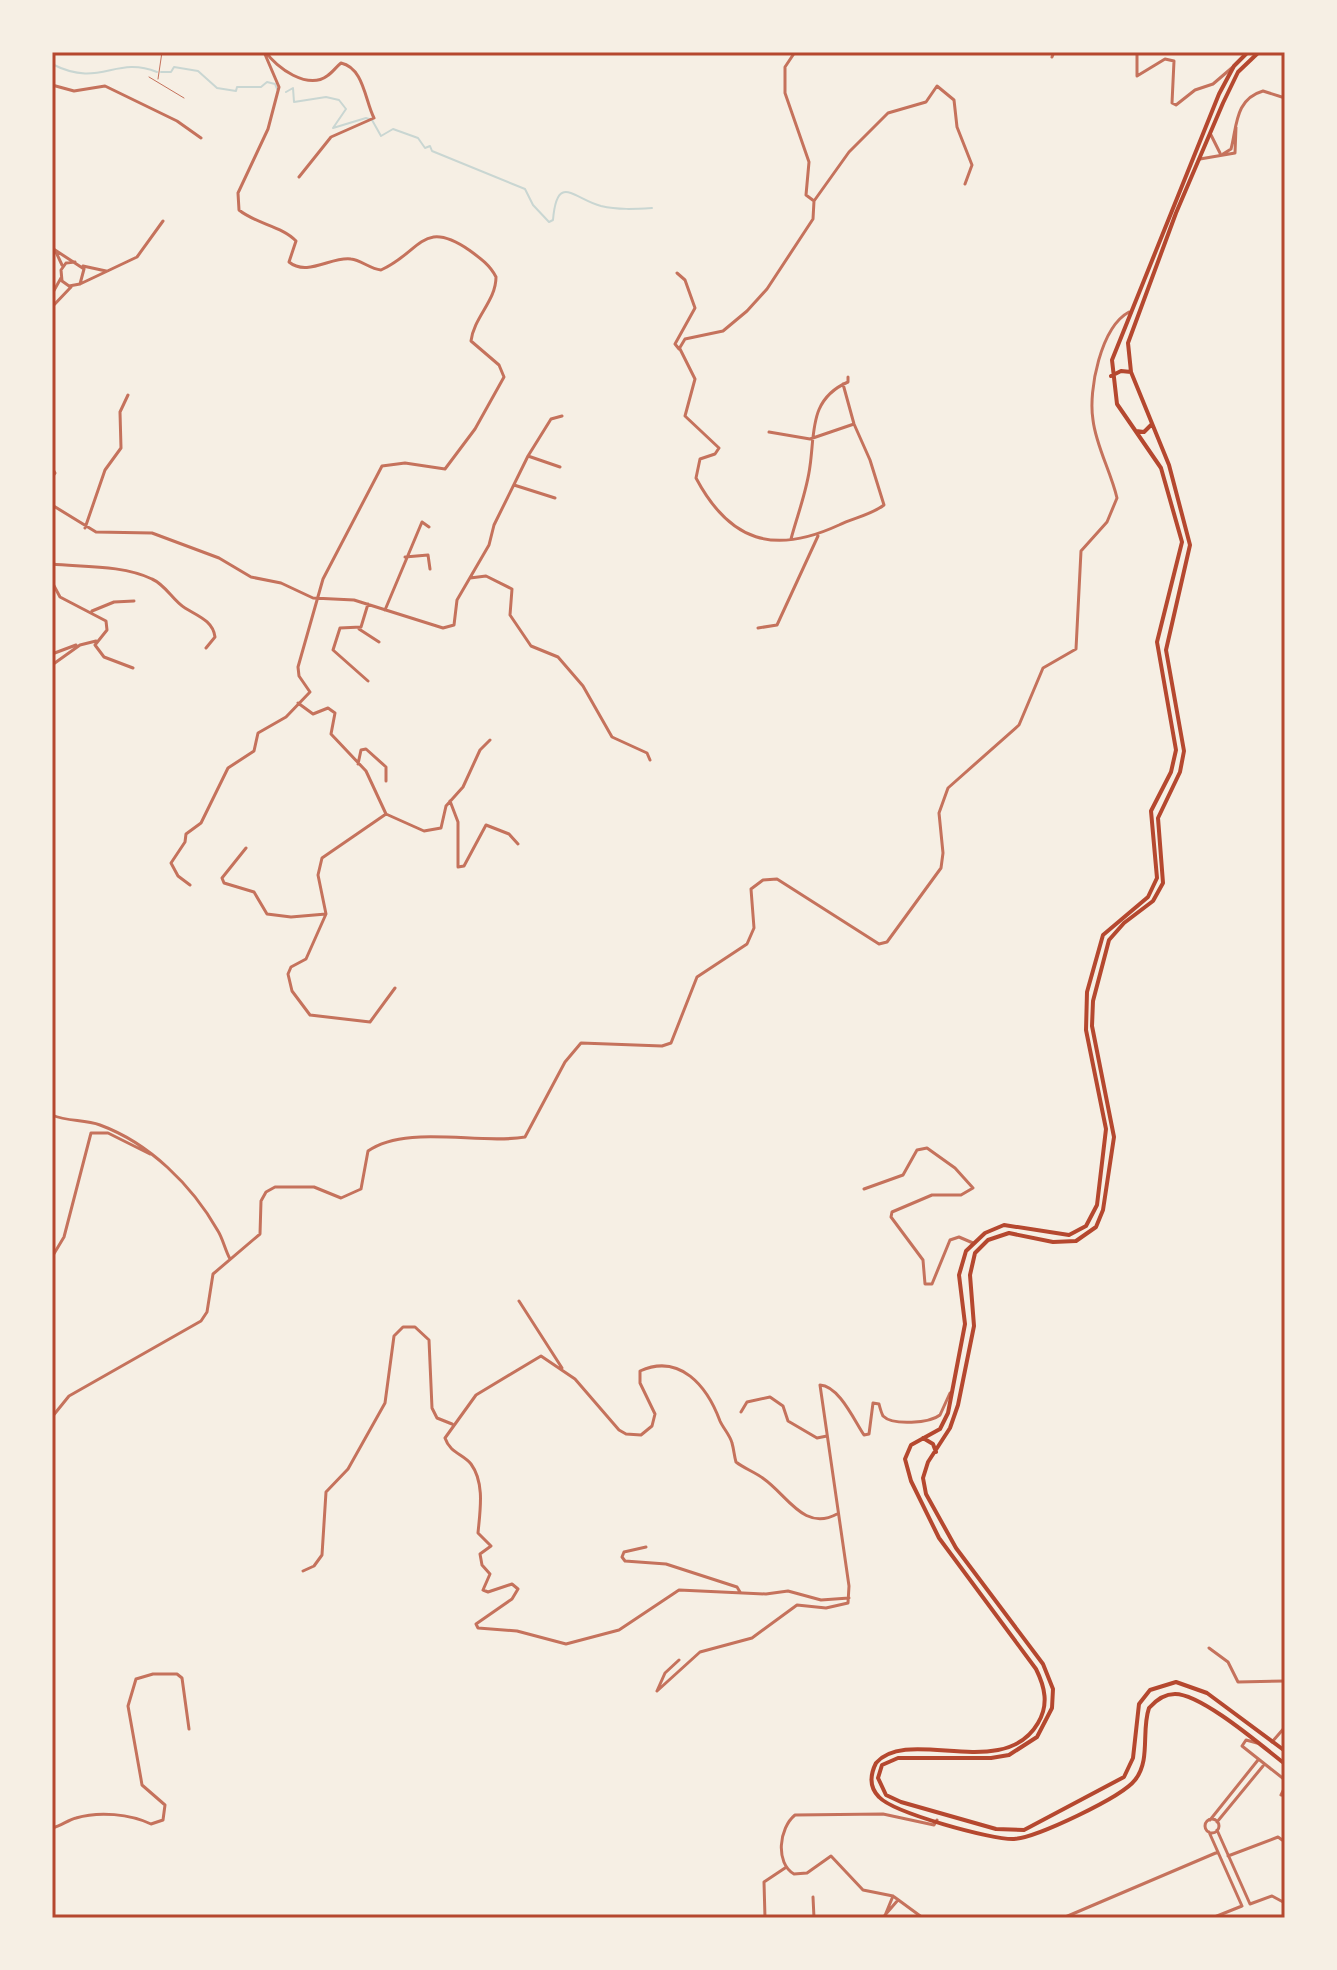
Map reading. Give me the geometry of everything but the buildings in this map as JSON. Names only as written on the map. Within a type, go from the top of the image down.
[{"type":"main road","points":[[1248,52],[1234,66],[1169,211],[1115,345],[1111,376],[1117,404],[1161,468],[1182,537],[1157,648],[1176,750],[1171,772],[1151,811],[1158,864],[1156,885],[1148,897],[1103,935],[1087,992],[1086,1030],[1106,1129],[1097,1205],[1086,1226],[1069,1235],[1004,1225],[985,1233],[973,1243],[962,1259],[959,1275],[965,1324],[955,1384],[944,1424],[908,1449],[907,1471],[939,1538],[1036,1669],[1045,1697],[1038,1724],[1013,1746],[985,1751],[905,1751],[881,1758],[871,1777],[878,1796],[889,1805],[997,1837],[1019,1838],[1123,1791],[1142,1768],[1149,1708],[1169,1695],[1191,1698],[1285,1764]]},
{"type":"main road","points":[[1259,52],[1238,72],[1200,159],[1127,348],[1131,372],[1169,465],[1190,538],[1166,650],[1183,734],[1184,757],[1158,818],[1164,858],[1161,888],[1153,901],[1124,923],[1109,940],[1094,990],[1092,1026],[1114,1137],[1103,1210],[1096,1227],[1076,1241],[1053,1242],[1009,1233],[988,1240],[975,1253],[970,1275],[974,1326],[966,1368],[953,1421],[924,1471],[924,1488],[947,1533],[1043,1664],[1051,1680],[1053,1699],[1041,1732],[1026,1747],[1009,1755],[898,1758],[886,1761],[878,1778],[886,1795],[996,1829],[1031,1827],[1124,1777],[1133,1758],[1139,1704],[1150,1690],[1169,1683],[1198,1688],[1285,1751]]},
{"type":"main road","points":[[1111,376],[1121,371],[1131,372]]},
{"type":"main road","points":[[1133,430],[1144,432],[1152,423]]},
{"type":"main road","points":[[923,1438],[933,1444],[936,1452]]},
{"type":"main road","points":[[907,1471],[924,1471]]},
{"type":"street","points":[[265,52],[277,65],[304,79],[320,79],[341,63],[350,66],[357,74],[374,118],[331,137],[299,177]]},
{"type":"street","points":[[190,885],[178,876],[171,863],[185,842],[186,834],[201,823],[228,768],[254,751],[258,733],[286,717],[310,689],[299,676],[298,667],[323,579],[382,466],[405,463],[445,469],[475,429],[504,377],[499,365],[471,341],[476,321],[496,282],[491,268],[449,237],[438,234],[427,237],[381,270],[344,259],[331,265],[292,266],[289,257],[296,241],[258,223],[237,206],[243,180],[268,129],[279,87],[265,52]]},
{"type":"street","points":[[795,52],[785,67],[785,93],[809,162],[806,195],[814,201]]},
{"type":"street","points":[[1137,52],[1137,76],[1144,75],[1165,59],[1174,61],[1172,96],[1176,105],[1195,90],[1213,84],[1234,66]]},
{"type":"street","points":[[52,85],[78,91],[105,86],[177,121],[201,138]]},
{"type":"street","points":[[680,349],[685,339],[731,325],[767,289],[813,219],[814,201],[849,152],[888,113],[926,102],[937,86],[954,100],[957,127],[972,165],[965,184]]},
{"type":"street","points":[[1200,159],[1236,151],[1235,124],[1243,105],[1258,92],[1274,92],[1285,98]]},
{"type":"street","points":[[1211,134],[1222,153]]},
{"type":"street","points":[[52,307],[73,286],[137,257],[163,221]]},
{"type":"street","points":[[54,249],[81,265],[106,271]]},
{"type":"street","points":[[52,294],[61,278],[62,267],[54,249]]},
{"type":"street","points":[[62,267],[75,262]]},
{"type":"street","points":[[80,284],[85,275],[81,265]]},
{"type":"street","points":[[677,273],[685,280],[695,308],[676,341],[676,348],[680,349],[695,379],[685,416],[719,448],[717,453],[700,459],[696,478],[710,505],[744,532],[791,541],[818,536],[884,505],[870,460],[854,424],[843,384]]},
{"type":"street","points":[[61,278],[73,286]]},
{"type":"street","points":[[52,1417],[69,1396],[201,1321],[207,1312],[213,1274],[260,1234],[261,1201],[266,1192],[275,1187],[314,1187],[346,1197],[361,1189],[364,1160],[378,1145],[443,1136],[490,1142],[525,1137],[565,1062],[581,1043],[662,1046],[671,1043],[697,977],[747,944],[754,928],[751,889],[763,880],[777,879],[879,944],[887,942],[941,868],[943,853],[939,813],[948,788],[1019,725],[1043,668],[1076,649],[1081,551],[1107,522],[1117,498],[1093,426],[1091,406],[1110,331],[1119,318],[1130,312]]},
{"type":"street","points":[[791,541],[810,466],[810,439],[824,401],[833,388],[843,384],[848,377]]},
{"type":"street","points":[[85,528],[105,470],[121,448],[120,412],[128,395]]},
{"type":"street","points":[[52,505],[85,528],[115,535],[152,533],[219,558],[251,577],[281,583],[318,599],[354,600],[435,627],[454,625],[457,600],[528,456],[551,419],[562,416]]},
{"type":"street","points":[[769,432],[810,439],[854,424]]},
{"type":"street","points":[[528,456],[560,467]]},
{"type":"street","points":[[52,468],[55,473],[52,477]]},
{"type":"street","points":[[514,485],[555,498]]},
{"type":"street","points":[[385,610],[422,522],[429,527]]},
{"type":"street","points":[[758,628],[777,625],[818,536]]},
{"type":"street","points":[[405,557],[428,555],[430,569]]},
{"type":"street","points":[[52,564],[128,572],[155,580],[181,606],[214,628],[215,637],[206,648]]},
{"type":"street","points":[[470,578],[486,576],[512,589],[510,615],[528,643],[535,650],[558,657],[583,686],[612,737],[647,753],[650,760]]},
{"type":"street","points":[[52,582],[60,597],[92,611],[108,624],[96,641],[52,654]]},
{"type":"street","points":[[92,611],[114,602],[134,601]]},
{"type":"street","points":[[358,628],[362,626],[368,604]]},
{"type":"street","points":[[368,681],[333,650],[340,628],[358,628],[379,642]]},
{"type":"street","points":[[96,641],[97,649],[104,657],[133,668]]},
{"type":"street","points":[[52,665],[80,645]]},
{"type":"street","points":[[298,703],[313,714],[328,708],[335,713],[331,734],[369,776],[386,814],[429,832],[444,825],[445,808],[463,787],[480,750],[490,740]]},
{"type":"street","points":[[358,764],[361,750],[366,749],[386,767],[386,781]]},
{"type":"street","points":[[450,801],[458,822],[458,867],[464,866],[484,825],[507,833],[518,844]]},
{"type":"street","points":[[386,814],[322,858],[318,875],[326,914],[306,959],[291,967],[288,974],[292,991],[310,1015],[370,1022],[395,988]]},
{"type":"street","points":[[246,848],[222,878],[224,883],[254,892],[267,914],[291,917],[326,914]]},
{"type":"street","points":[[52,1115],[69,1122],[97,1123],[154,1154],[206,1213],[220,1234],[230,1259]]},
{"type":"street","points":[[52,1257],[64,1237],[91,1133],[108,1133],[144,1153],[154,1154]]},
{"type":"street","points":[[864,1189],[903,1175],[917,1150],[927,1148],[955,1168],[973,1188],[961,1195],[932,1195],[892,1212],[891,1217],[923,1260],[925,1284],[932,1284],[939,1259],[950,1240],[959,1237],[973,1243]]},
{"type":"street","points":[[519,1301],[563,1369]]},
{"type":"street","points":[[303,1571],[314,1566],[322,1555],[326,1492],[353,1461],[385,1403],[389,1364],[398,1330],[411,1326],[429,1340],[432,1408],[437,1418],[452,1424]]},
{"type":"street","points":[[837,1514],[820,1521],[814,1519],[786,1503],[764,1478],[736,1462],[732,1443],[712,1398],[699,1382],[683,1371],[656,1365],[640,1371],[640,1383],[655,1419],[647,1431],[634,1435],[611,1423],[584,1387],[541,1356],[476,1395],[452,1424],[446,1443],[473,1470],[480,1489],[478,1533],[491,1546],[480,1554],[482,1565],[490,1574],[483,1590],[488,1592],[512,1584],[518,1589],[512,1599],[479,1622],[478,1628],[517,1631],[555,1643],[578,1643],[619,1630],[679,1590],[788,1591],[821,1600],[849,1598]]},
{"type":"street","points":[[849,1598],[829,1436],[820,1391],[822,1384],[846,1405],[864,1435],[869,1434],[873,1403],[879,1404],[888,1418],[929,1421],[940,1415],[955,1384]]},
{"type":"street","points":[[741,1412],[747,1402],[770,1397],[783,1406],[788,1421],[817,1438],[829,1436]]},
{"type":"street","points":[[646,1547],[624,1552],[622,1557],[625,1561],[679,1567],[737,1587],[740,1592]]},
{"type":"street","points":[[679,1660],[665,1673],[655,1690],[700,1652],[752,1638],[797,1605],[839,1607],[849,1598]]},
{"type":"street","points":[[1209,1648],[1228,1662],[1238,1682],[1285,1681]]},
{"type":"street","points":[[52,1828],[75,1818],[94,1815],[136,1816],[151,1824],[163,1820],[165,1805],[142,1785],[128,1706],[136,1679],[153,1674],[177,1674],[182,1678],[189,1729]]},
{"type":"street","points":[[1272,1742],[1285,1727]]},
{"type":"street","points":[[1257,1743],[1246,1740],[1242,1746],[1285,1780]]},
{"type":"street","points":[[1212,1918],[1242,1906],[1205,1825],[1258,1760]]},
{"type":"street","points":[[1264,1765],[1217,1822],[1217,1830],[1250,1904],[1272,1896],[1285,1903]]},
{"type":"street","points":[[1283,1795],[1285,1787]]},
{"type":"street","points":[[785,1868],[782,1843],[790,1819],[795,1815],[883,1814],[934,1825],[937,1820]]},
{"type":"street","points":[[1210,1820],[1217,1822]]},
{"type":"street","points":[[1209,1832],[1217,1830]]},
{"type":"street","points":[[1228,1856],[1278,1837],[1285,1842]]},
{"type":"street","points":[[1063,1918],[1218,1852]]},
{"type":"street","points":[[785,1868],[799,1875],[831,1856],[863,1890],[893,1896],[923,1918]]},
{"type":"street","points":[[765,1918],[764,1882],[785,1868]]},
{"type":"street","points":[[884,1916],[893,1896]]},
{"type":"street","points":[[813,1897],[814,1918]]},
{"type":"street","points":[[884,1916],[899,1899]]},
{"type":"lane","points":[[158,82],[162,52]]},
{"type":"lane","points":[[149,77],[184,98]]},
{"type":"waterway","points":[[52,64],[83,73],[129,67],[157,72]]},
{"type":"waterway","points":[[161,72],[171,72],[174,67],[198,71],[217,88],[236,91],[237,87],[261,87],[267,82],[275,84],[277,89]]},
{"type":"waterway","points":[[286,92],[293,88],[294,102],[326,97],[339,100],[346,109],[333,128],[366,118],[372,120],[381,136],[393,129],[418,138],[425,148],[430,146],[432,151],[525,189],[533,205],[549,222],[553,220],[558,197],[568,192],[607,207],[652,208]]}]
